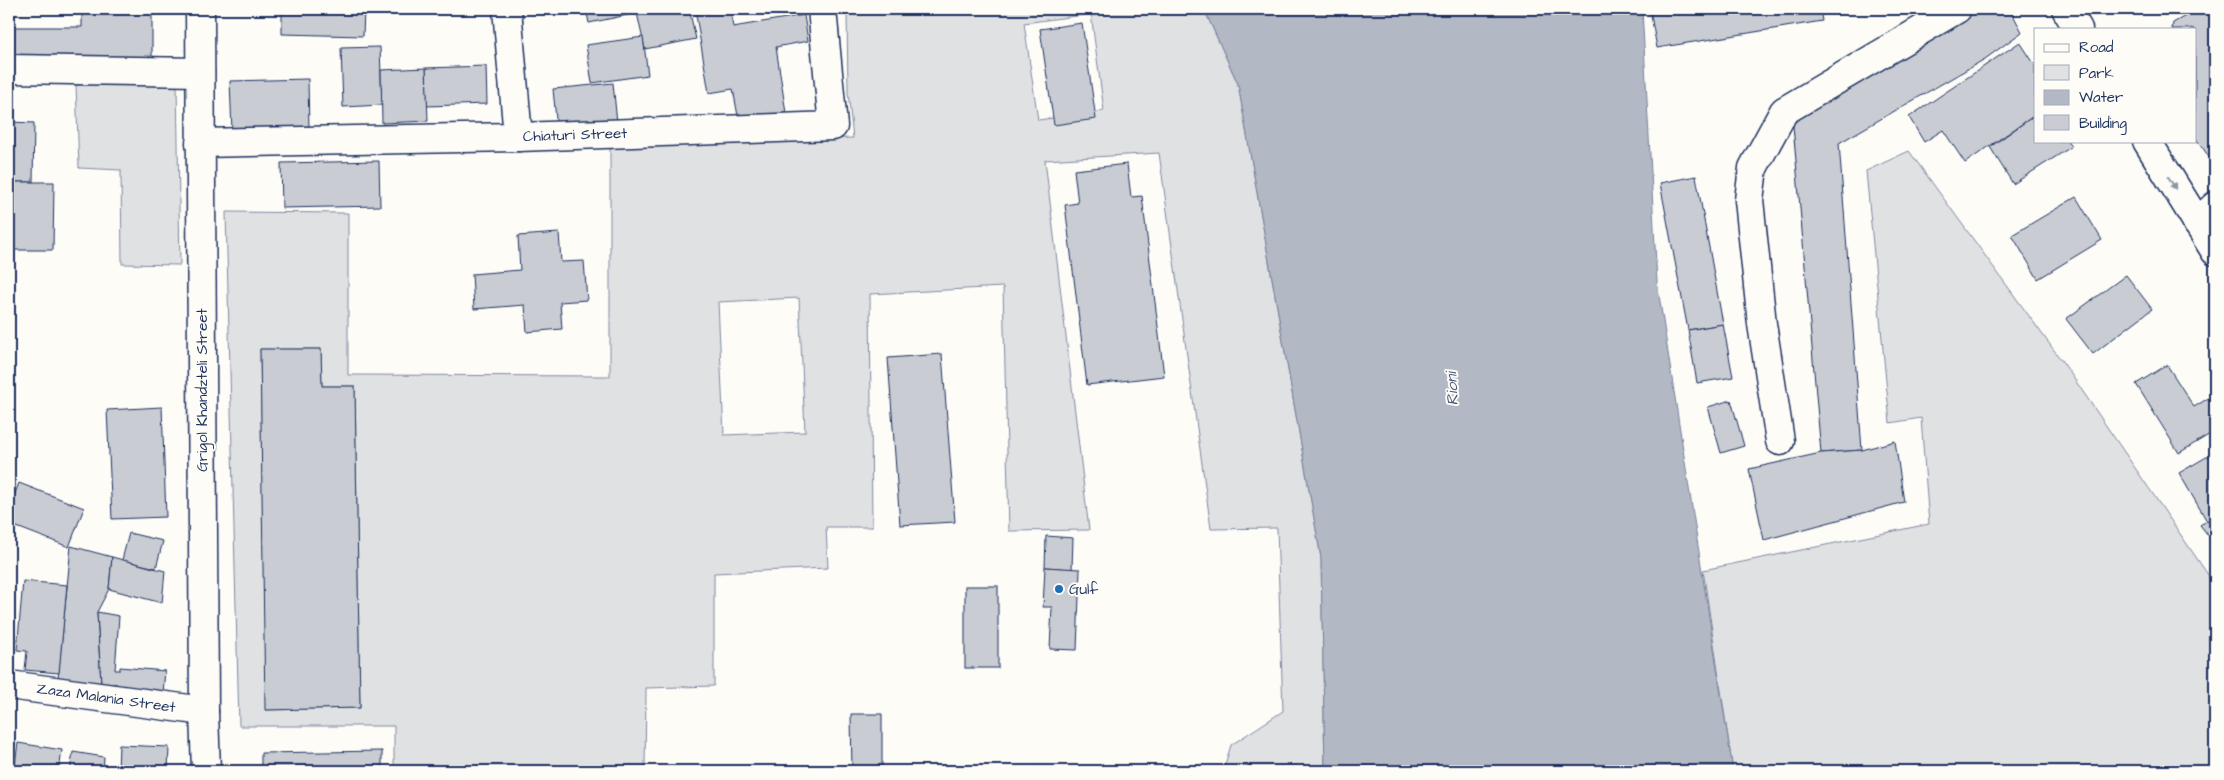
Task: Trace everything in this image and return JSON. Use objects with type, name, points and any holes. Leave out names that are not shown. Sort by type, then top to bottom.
[{"type":"street","name":"Grigol Khandzteli Street","points":[[200,9],[204,712],[206,771]]},
{"type":"street","points":[[507,9],[518,137]]},
{"type":"street","name":"Chiaturi Street","points":[[200,143],[518,137],[833,126],[822,9]]},
{"type":"street","points":[[1780,441],[1762,324],[1749,200],[1753,168],[1784,111],[1957,9]]},
{"type":"street","points":[[2066,9],[2077,28]]},
{"type":"street","points":[[9,69],[200,72]]},
{"type":"street","points":[[2148,142],[2206,214],[2215,251]]},
{"type":"street","name":"Zaza Malania Street","points":[[9,686],[204,712]]},
{"type":"green space","points":[[865,9],[1204,9],[1238,84],[1321,558],[1325,771],[1223,771],[1231,745],[1283,711],[1277,528],[1211,529],[1159,153],[1045,160],[1089,530],[1009,531],[1003,287],[870,294],[872,527],[826,527],[828,568],[714,573],[714,686],[646,688],[645,771],[394,771],[394,726],[239,726],[226,212],[348,213],[348,375],[610,376],[610,144],[853,138],[848,92],[847,11]],"holes":[[[1091,14],[1104,111],[1038,120],[1024,23]],[[799,298],[805,432],[724,435],[718,302]],[[260,349],[321,349],[322,386],[355,386],[360,708],[266,710]]]},
{"type":"green space","points":[[177,83],[180,265],[122,264],[121,170],[79,168],[76,85]]},
{"type":"green space","points":[[1909,151],[2064,364],[2215,585],[2215,771],[1733,771],[1703,570],[1929,524],[1921,418],[1890,423],[1866,171]]},
{"type":"water","name":"Rioni","points":[[1204,9],[1642,9],[1657,282],[1733,771],[1325,771],[1321,558],[1238,84]]},
{"type":"building","points":[[82,9],[152,9],[152,67],[9,67],[9,27],[82,27]]},
{"type":"building","points":[[282,9],[364,9],[363,36],[282,34]]},
{"type":"building","points":[[586,9],[657,9],[589,23]]},
{"type":"building","points":[[657,9],[689,9],[696,39],[645,49],[637,13]]},
{"type":"building","points":[[695,9],[730,9],[733,27],[804,15],[808,41],[776,47],[786,113],[738,116],[733,89],[709,93]]},
{"type":"building","points":[[1820,9],[1822,21],[1657,48],[1650,10]]},
{"type":"building","points":[[1968,9],[2010,9],[2022,32],[1985,59],[1839,143],[1862,450],[1821,453],[1792,114]]},
{"type":"building","points":[[2198,9],[2215,9],[2214,164],[2196,138],[2196,28],[2172,28],[2173,23]]},
{"type":"building","points":[[1082,23],[1096,119],[1054,125],[1040,29]]},
{"type":"building","points":[[643,37],[648,75],[592,83],[586,45]]},
{"type":"building","points":[[2020,42],[2034,63],[2034,116],[1965,163],[1943,130],[1924,142],[1909,117]]},
{"type":"building","points":[[380,47],[382,105],[343,107],[341,48]]},
{"type":"building","points":[[486,66],[487,104],[427,106],[426,68]]},
{"type":"building","points":[[426,68],[428,121],[382,123],[381,70]]},
{"type":"building","points":[[308,79],[309,130],[232,132],[230,81]]},
{"type":"building","points":[[613,83],[617,123],[557,129],[553,89]]},
{"type":"building","points":[[2034,116],[2034,142],[2068,142],[2071,147],[2013,184],[1990,147]]},
{"type":"building","points":[[9,122],[34,123],[33,182],[9,182]]},
{"type":"building","points":[[379,161],[380,206],[282,208],[281,163]]},
{"type":"building","points":[[1127,164],[1131,197],[1142,196],[1164,376],[1087,385],[1065,205],[1078,203],[1074,170]]},
{"type":"building","points":[[1696,176],[1723,324],[1688,330],[1660,183]]},
{"type":"building","points":[[9,182],[54,182],[53,250],[9,250]]},
{"type":"building","points":[[2076,197],[2102,240],[2038,279],[2012,235]]},
{"type":"building","points":[[559,233],[561,262],[584,261],[587,300],[560,302],[562,329],[527,332],[525,305],[474,309],[472,274],[520,270],[518,236]]},
{"type":"building","points":[[2126,275],[2152,309],[2093,354],[2066,319]]},
{"type":"building","points":[[1723,324],[1733,377],[1697,383],[1688,330]]},
{"type":"building","points":[[260,349],[321,349],[322,386],[355,386],[360,708],[265,710]]},
{"type":"building","points":[[942,354],[955,522],[900,525],[888,358]]},
{"type":"building","points":[[2167,365],[2194,407],[2215,394],[2215,431],[2179,453],[2136,384]]},
{"type":"building","points":[[1731,400],[1744,446],[1721,453],[1708,407]]},
{"type":"building","points":[[162,407],[166,517],[112,519],[107,410]]},
{"type":"building","points":[[1895,441],[1904,502],[1764,540],[1749,469],[1821,453],[1862,450]]},
{"type":"building","points":[[2215,452],[2215,516],[2207,521],[2179,473]]},
{"type":"building","points":[[19,483],[84,508],[69,547],[9,524],[9,509]]},
{"type":"building","points":[[2215,516],[2215,544],[2200,525]]},
{"type":"building","points":[[129,533],[163,541],[156,568],[122,560]]},
{"type":"building","points":[[1046,536],[1073,538],[1072,569],[1045,567]]},
{"type":"building","points":[[71,546],[112,557],[109,589],[97,612],[101,683],[58,679]]},
{"type":"building","points":[[112,557],[165,571],[162,603],[109,589]]},
{"type":"building","points":[[1045,567],[1080,569],[1077,650],[1050,649],[1052,607],[1043,607]]},
{"type":"building","points":[[23,581],[67,585],[59,673],[25,670],[27,651],[17,650]]},
{"type":"building","points":[[965,586],[998,586],[998,668],[965,668]]},
{"type":"building","points":[[97,612],[119,616],[115,670],[120,670],[120,667],[165,671],[163,693],[117,689],[117,684],[101,683]]},
{"type":"building","points":[[851,714],[882,714],[882,771],[852,771]]},
{"type":"building","points":[[18,743],[62,750],[59,771],[14,771]]},
{"type":"building","points":[[119,745],[169,747],[168,771],[118,771]]},
{"type":"building","points":[[382,751],[382,771],[261,771],[261,753]]},
{"type":"building","points":[[73,752],[104,757],[103,771],[70,771]]},
{"type":"building","points":[[1048,767],[1048,771],[1012,771],[1012,769]]},
{"type":"place","name":"Gulf","points":[[1059,589]]}]
